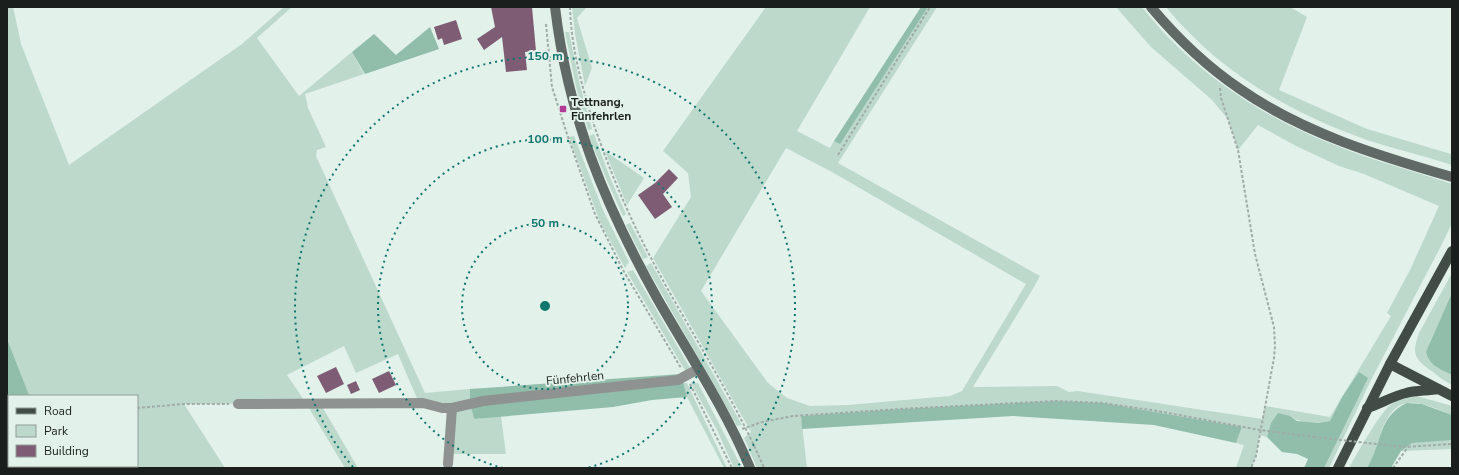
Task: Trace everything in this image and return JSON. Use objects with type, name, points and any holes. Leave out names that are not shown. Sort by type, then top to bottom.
[{"type":"main road","points":[[555,7],[569,88],[580,129],[597,176],[618,223],[639,264],[734,433],[750,468]]},
{"type":"main road","points":[[1151,7],[1165,24],[1191,50],[1223,77],[1258,101],[1301,124],[1362,149],[1452,177]]},
{"type":"main road","points":[[1338,468],[1390,364],[1452,251]]},
{"type":"main road","points":[[1390,364],[1452,396]]},
{"type":"main road","points":[[1367,408],[1404,393],[1415,391],[1427,392],[1438,389]]},
{"type":"street","name":"Fünfehrlen","points":[[238,404],[423,403],[442,408],[452,408],[483,401],[678,380],[698,369]]},
{"type":"street","points":[[448,464],[452,408]]},
{"type":"path","points":[[570,7],[571,27],[582,84],[590,112],[616,186],[652,259],[746,428],[764,468]]},
{"type":"path","points":[[838,155],[930,7]]},
{"type":"path","points":[[1223,77],[1220,90],[1221,98],[1238,150],[1255,254],[1274,332],[1274,358],[1256,456],[1251,468]]},
{"type":"path","points":[[746,428],[762,422],[793,416],[900,408],[1056,401],[1103,404],[1260,430],[1403,447],[1452,444]]},
{"type":"path","points":[[138,408],[184,404],[238,404]]},
{"type":"path","points":[[1393,468],[1408,447]]},
{"type":"green space","points":[[7,7],[13,7],[21,44],[69,165],[242,44],[284,7],[292,7],[257,38],[299,96],[352,52],[364,74],[305,94],[308,108],[326,147],[317,150],[316,156],[425,393],[470,389],[470,403],[474,419],[501,416],[506,454],[449,454],[452,408],[419,403],[398,354],[356,373],[344,346],[287,375],[306,403],[184,404],[225,468],[107,468],[138,467],[138,395],[29,395],[7,339]]},
{"type":"green space","points":[[572,7],[587,7],[577,18],[592,68],[585,86],[575,34]]},
{"type":"green space","points":[[766,7],[870,7],[797,131],[830,148],[834,141],[840,143],[928,7],[937,7],[838,163],[1040,276],[973,387],[1057,386],[1069,392],[1078,391],[1262,419],[1265,406],[1330,417],[1342,398],[1330,421],[1309,423],[1299,421],[1290,416],[1271,423],[1267,437],[1260,435],[1256,456],[1251,468],[1236,468],[1244,445],[1236,443],[1242,427],[1103,403],[1056,401],[801,416],[807,468],[757,468],[744,438],[751,432],[653,258],[691,197],[688,173],[663,151]],"holes":[[[786,148],[832,172],[1026,284],[962,391],[950,396],[848,405],[810,406],[787,398],[768,383],[701,291]]]},
{"type":"green space","points":[[921,7],[928,7],[840,144],[834,141]]},
{"type":"green space","points":[[1116,7],[1142,7],[1161,30],[1205,71],[1230,90],[1282,121],[1309,135],[1351,151],[1452,184],[1452,223],[1371,380],[1329,468],[1324,468],[1343,427],[1359,372],[1343,396],[1391,316],[1387,313],[1411,268],[1439,206],[1364,174],[1339,166],[1296,146],[1258,125],[1238,150],[1228,119],[1211,99],[1151,47]]},
{"type":"green space","points":[[1166,7],[1290,7],[1307,17],[1279,90],[1367,129],[1451,154],[1452,152],[1452,165],[1367,140],[1310,117],[1283,103],[1232,70],[1186,30]]},
{"type":"green space","points":[[430,27],[439,49],[365,74],[352,52],[374,34],[396,55]]},
{"type":"green space","points":[[565,32],[569,32],[580,85],[592,129],[588,130],[576,87]]},
{"type":"green space","points":[[594,134],[609,175],[626,214],[623,216],[589,136]]},
{"type":"green space","points":[[574,136],[603,210],[629,262],[625,268],[600,222],[569,137]]},
{"type":"green space","points":[[605,151],[644,178],[627,205]]},
{"type":"green space","points":[[630,223],[648,257],[643,259],[626,225]]},
{"type":"green space","points":[[651,263],[742,425],[737,426],[646,266]]},
{"type":"green space","points":[[633,270],[690,368],[686,372],[627,272]]},
{"type":"green space","points":[[1452,273],[1452,385],[1422,364],[1416,356],[1415,347],[1419,333]]},
{"type":"green space","points":[[1452,293],[1452,375],[1433,364],[1426,352]]},
{"type":"green space","points":[[7,339],[29,395],[8,395],[7,407]]},
{"type":"green space","points":[[1359,372],[1368,378],[1324,468],[1304,468],[1308,459],[1297,454],[1282,452],[1267,437],[1271,423],[1278,413],[1290,416],[1297,421],[1318,423],[1330,421],[1342,397]]},
{"type":"green space","points":[[681,374],[687,397],[652,400],[613,407],[474,419],[470,403],[470,389]]},
{"type":"green space","points":[[683,383],[687,383],[727,468],[724,468],[687,397]]},
{"type":"green space","points":[[691,383],[698,383],[742,468],[734,468],[717,430]]},
{"type":"green space","points":[[1417,396],[1452,406],[1452,415],[1419,403],[1400,405],[1389,416],[1385,423],[1373,458],[1367,468],[1349,468],[1368,435],[1386,409],[1399,400]]},
{"type":"green space","points":[[1056,401],[1103,403],[1242,427],[1236,443],[1154,425],[1013,416],[802,429],[801,416]]},
{"type":"green space","points":[[306,403],[320,403],[358,468],[345,468]]},
{"type":"green space","points":[[1407,403],[1422,404],[1452,415],[1452,440],[1412,443],[1401,451],[1391,468],[1367,468],[1386,423],[1391,415]]},
{"type":"green space","points":[[1448,439],[1452,440],[1452,449],[1401,451],[1412,443]]},
{"type":"building","points":[[491,7],[532,7],[536,51],[525,52],[527,70],[506,72],[502,37],[484,50],[477,39],[495,27]]},
{"type":"building","points":[[456,20],[462,39],[444,45],[442,38],[438,40],[434,27]]},
{"type":"building","points":[[669,169],[678,178],[663,194],[672,207],[655,219],[638,195],[655,183]]},
{"type":"building","points":[[336,367],[344,384],[326,393],[317,376]]},
{"type":"building","points":[[389,371],[396,385],[379,393],[372,379]]},
{"type":"building","points":[[356,381],[360,390],[351,394],[347,385]]},
{"type":"place","name":"Tettnang, Fünfehrlen","points":[[563,109]]}]
